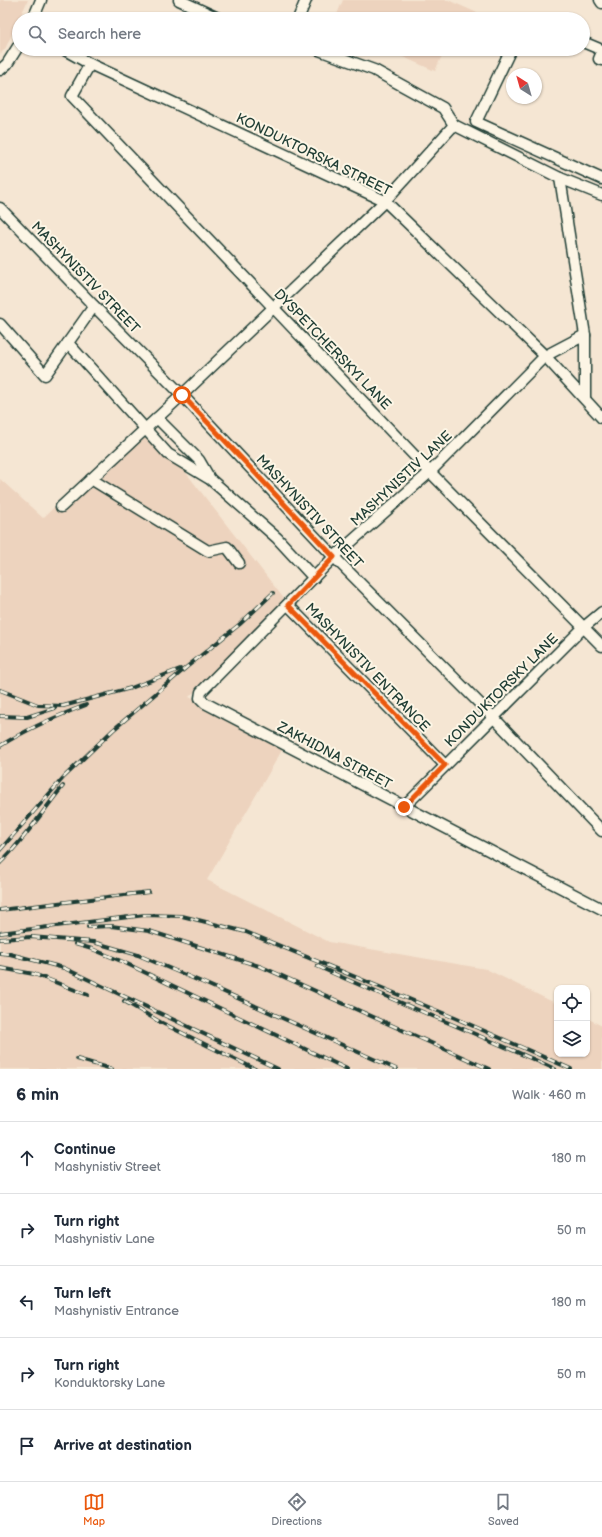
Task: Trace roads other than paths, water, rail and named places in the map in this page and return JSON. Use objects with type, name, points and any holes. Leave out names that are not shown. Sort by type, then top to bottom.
[{"type":"street","points":[[36,12],[41,0]]},
{"type":"street","points":[[178,0],[205,12]]},
{"type":"street","points":[[301,12],[306,0]]},
{"type":"street","points":[[590,45],[602,51],[599,59],[602,60]]},
{"type":"street","points":[[0,70],[7,64],[12,56]]},
{"type":"street","name":"KONDUKTORSKA STREET","points":[[76,56],[385,201],[545,356],[602,418]]},
{"type":"street","points":[[335,56],[374,70],[443,108],[454,125],[560,178],[602,195]]},
{"type":"street","points":[[508,56],[476,122],[602,179]]},
{"type":"street","name":"DYSPETCHERSKYI LANE","points":[[90,64],[72,96],[430,472],[602,646]]},
{"type":"street","points":[[61,507],[182,395],[385,201],[454,125]]},
{"type":"street","points":[[560,178],[585,335],[585,399]]},
{"type":"street","name":"MASHYNISTIV STREET","points":[[0,208],[182,395],[334,557],[494,718],[602,830]]},
{"type":"street","points":[[0,324],[44,375],[94,306]]},
{"type":"street","name":"MASHYNISTIV LANE","points":[[206,703],[200,698],[201,692],[334,557],[430,472],[545,356],[585,335]]},
{"type":"street","points":[[68,343],[168,454],[210,479],[277,538],[314,578]]},
{"type":"street","points":[[157,418],[199,460],[210,479]]},
{"type":"street","points":[[91,479],[208,551],[227,547],[239,564]]},
{"type":"street","name":"MASHYNISTIV ENTRANCE","points":[[288,605],[445,765]]},
{"type":"street","name":"KONDUKTORSKY LANE","points":[[404,807],[584,627],[602,612]]},
{"type":"street","name":"ZAKHIDNA STREET","points":[[206,703],[602,909]]},
{"type":"railway","points":[[0,850],[64,777],[113,730],[240,624],[273,593]]},
{"type":"railway","points":[[0,690],[38,705],[63,706],[131,688],[180,669]]},
{"type":"railway","points":[[0,746],[42,723],[86,705]]},
{"type":"railway","points":[[0,716],[27,717],[55,708]]},
{"type":"railway","points":[[0,863],[25,835],[63,786]]},
{"type":"railway","points":[[0,910],[149,892]]},
{"type":"railway","points":[[0,933],[145,915],[182,916],[246,932],[455,1018],[571,1069]]},
{"type":"railway","points":[[88,927],[111,926],[149,931],[262,967],[489,1069]]},
{"type":"railway","points":[[0,939],[31,937],[93,942],[138,955],[396,1069]]},
{"type":"railway","points":[[75,944],[92,949],[121,961],[347,1069]]},
{"type":"railway","points":[[0,953],[10,954],[64,968],[278,1069]]},
{"type":"railway","points":[[317,966],[555,1069]]},
{"type":"railway","points":[[0,968],[34,974],[88,995]]},
{"type":"railway","points":[[124,1001],[160,1022],[255,1069]]},
{"type":"railway","points":[[77,1059],[112,1069]]}]
